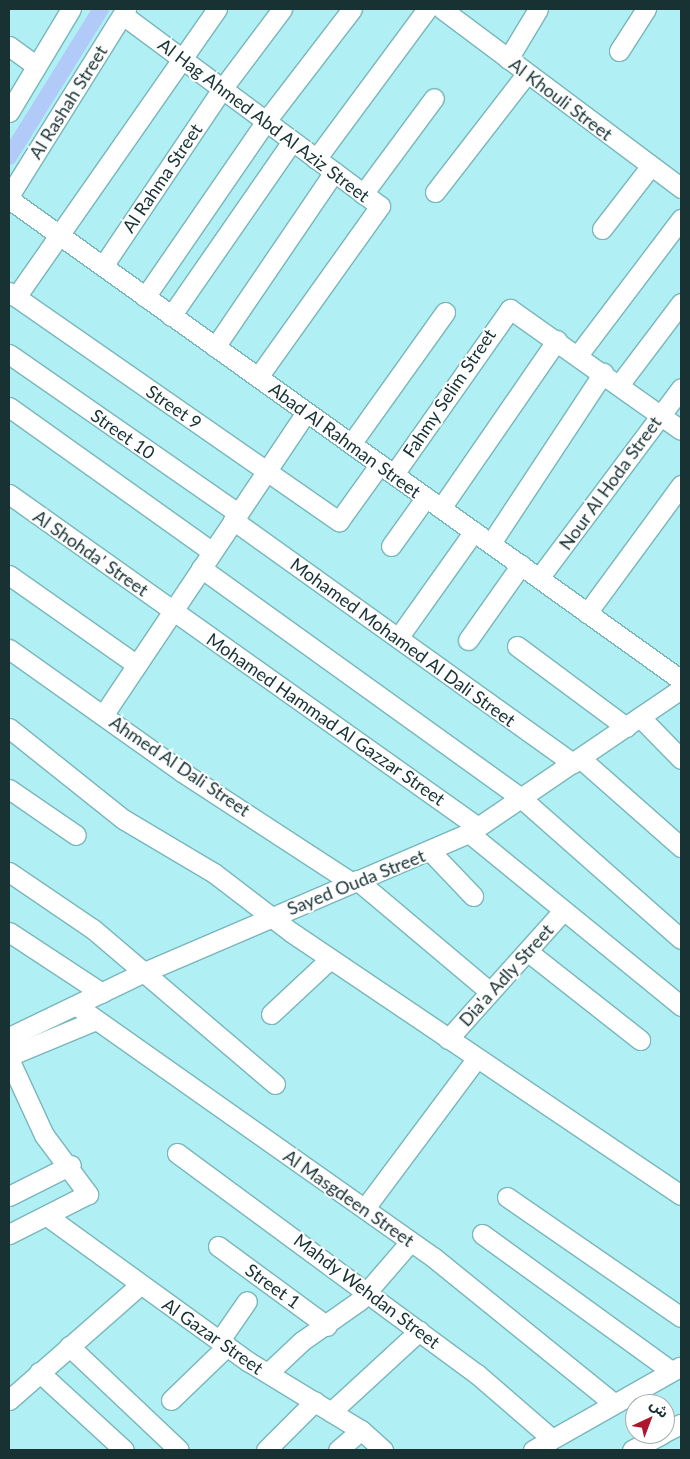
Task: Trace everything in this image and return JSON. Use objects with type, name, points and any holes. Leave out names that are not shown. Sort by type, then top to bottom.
[{"type":"street","points":[[12,294],[217,9]]},
{"type":"street","name":"Al Rahma Street","points":[[102,266],[222,89],[282,9]]},
{"type":"street","points":[[145,297],[266,121],[352,9]]},
{"type":"street","points":[[316,159],[427,9]]},
{"type":"street","name":"Al Khouli Street","points":[[442,9],[650,167],[681,188]]},
{"type":"street","points":[[508,59],[538,9]]},
{"type":"street","points":[[618,51],[642,11]]},
{"type":"street","points":[[9,112],[37,66],[63,12]]},
{"type":"street","name":"Al Hag Ahmed Abd Al Aziz Street","points":[[124,12],[180,58],[364,194],[380,208],[258,378]]},
{"type":"street","name":"Al Rashah Street","points":[[9,198],[124,12]]},
{"type":"street","points":[[9,46],[37,66]]},
{"type":"street","points":[[435,192],[527,74]]},
{"type":"street","points":[[364,194],[434,98]]},
{"type":"street","points":[[171,316],[292,141]]},
{"type":"street","points":[[602,229],[650,167]]},
{"type":"street","points":[[215,347],[334,172]]},
{"type":"street","name":"Abad Al Rahman Street","points":[[9,198],[681,680]]},
{"type":"street","points":[[578,355],[681,219]]},
{"type":"street","name":"Street 9","points":[[12,294],[339,521]]},
{"type":"street","points":[[619,385],[681,303]]},
{"type":"street","name":"Fahmy Selim Street","points":[[339,521],[387,470],[505,311],[516,310],[557,340]]},
{"type":"street","points":[[352,444],[445,312]]},
{"type":"street","points":[[391,546],[433,502],[557,340],[681,430]]},
{"type":"street","name":"Street 10","points":[[9,354],[236,516]]},
{"type":"street","points":[[491,544],[603,373]]},
{"type":"street","name":"Nour Al Hoda Street","points":[[539,578],[681,388]]},
{"type":"street","points":[[9,407],[212,552]]},
{"type":"street","points":[[104,714],[306,412]]},
{"type":"street","points":[[588,613],[681,484]]},
{"type":"street","name":"Al Shohda' Street","points":[[9,494],[173,611]]},
{"type":"street","name":"Mohamed Mohamed Al Dali Street","points":[[236,516],[398,638],[577,760],[681,847]]},
{"type":"street","points":[[398,638],[474,531]]},
{"type":"street","points":[[468,640],[521,565]]},
{"type":"street","points":[[201,568],[521,798],[681,940]]},
{"type":"street","points":[[9,575],[137,665]]},
{"type":"street","name":"Mohamed Hammad Al Gazzar Street","points":[[173,611],[473,830],[563,911],[681,1006]]},
{"type":"street","points":[[517,646],[633,722],[681,759]]},
{"type":"street","name":"Ahmed Al Dali Street","points":[[9,649],[104,714],[176,767],[354,881],[490,992]]},
{"type":"street","name":"Sayed Ouda Street","points":[[9,1037],[102,994],[142,973],[228,940],[274,916],[354,881],[431,852],[473,830],[681,689]]},
{"type":"street","points":[[9,728],[123,819],[214,873],[330,959],[681,1195]]},
{"type":"street","points":[[9,789],[76,835]]},
{"type":"street","points":[[431,852],[473,896]]},
{"type":"street","points":[[9,872],[92,929],[275,1084]]},
{"type":"street","name":"Dia'a Adly Street","points":[[448,1039],[563,911]]},
{"type":"street","points":[[9,932],[102,994]]},
{"type":"street","points":[[527,951],[640,1040]]},
{"type":"street","points":[[271,1014],[330,959]]},
{"type":"street","name":"Al Masgdeen Street","points":[[77,1006],[410,1242],[612,1402]]},
{"type":"street","points":[[9,1234],[88,1196],[71,1165],[44,1135],[9,1058],[96,1020]]},
{"type":"street","points":[[364,1208],[477,1058]]},
{"type":"street","name":"Mahdy Wehdan Street","points":[[177,1153],[368,1292],[551,1438]]},
{"type":"street","points":[[9,1196],[71,1165]]},
{"type":"street","points":[[507,1197],[681,1317]]},
{"type":"street","name":"Al Gazar Street","points":[[47,1216],[140,1285],[223,1343],[361,1430],[383,1450]]},
{"type":"street","points":[[482,1234],[676,1369],[612,1402],[532,1450]]},
{"type":"street","points":[[268,1373],[302,1341],[327,1326],[368,1292],[410,1242]]},
{"type":"street","name":"Street 1","points":[[218,1246],[327,1326]]},
{"type":"street","points":[[11,1392],[38,1372],[140,1285]]},
{"type":"street","points":[[171,1400],[223,1343],[247,1301]]},
{"type":"street","points":[[331,1412],[419,1331]]},
{"type":"street","points":[[69,1346],[179,1450]]},
{"type":"street","points":[[38,1372],[124,1450]]},
{"type":"street","points":[[266,1450],[314,1401]]},
{"type":"street","points":[[338,1450],[361,1430]]},
{"type":"street","points":[[632,1450],[647,1444]]},
{"type":"waterway","points":[[9,157],[101,9]]}]
